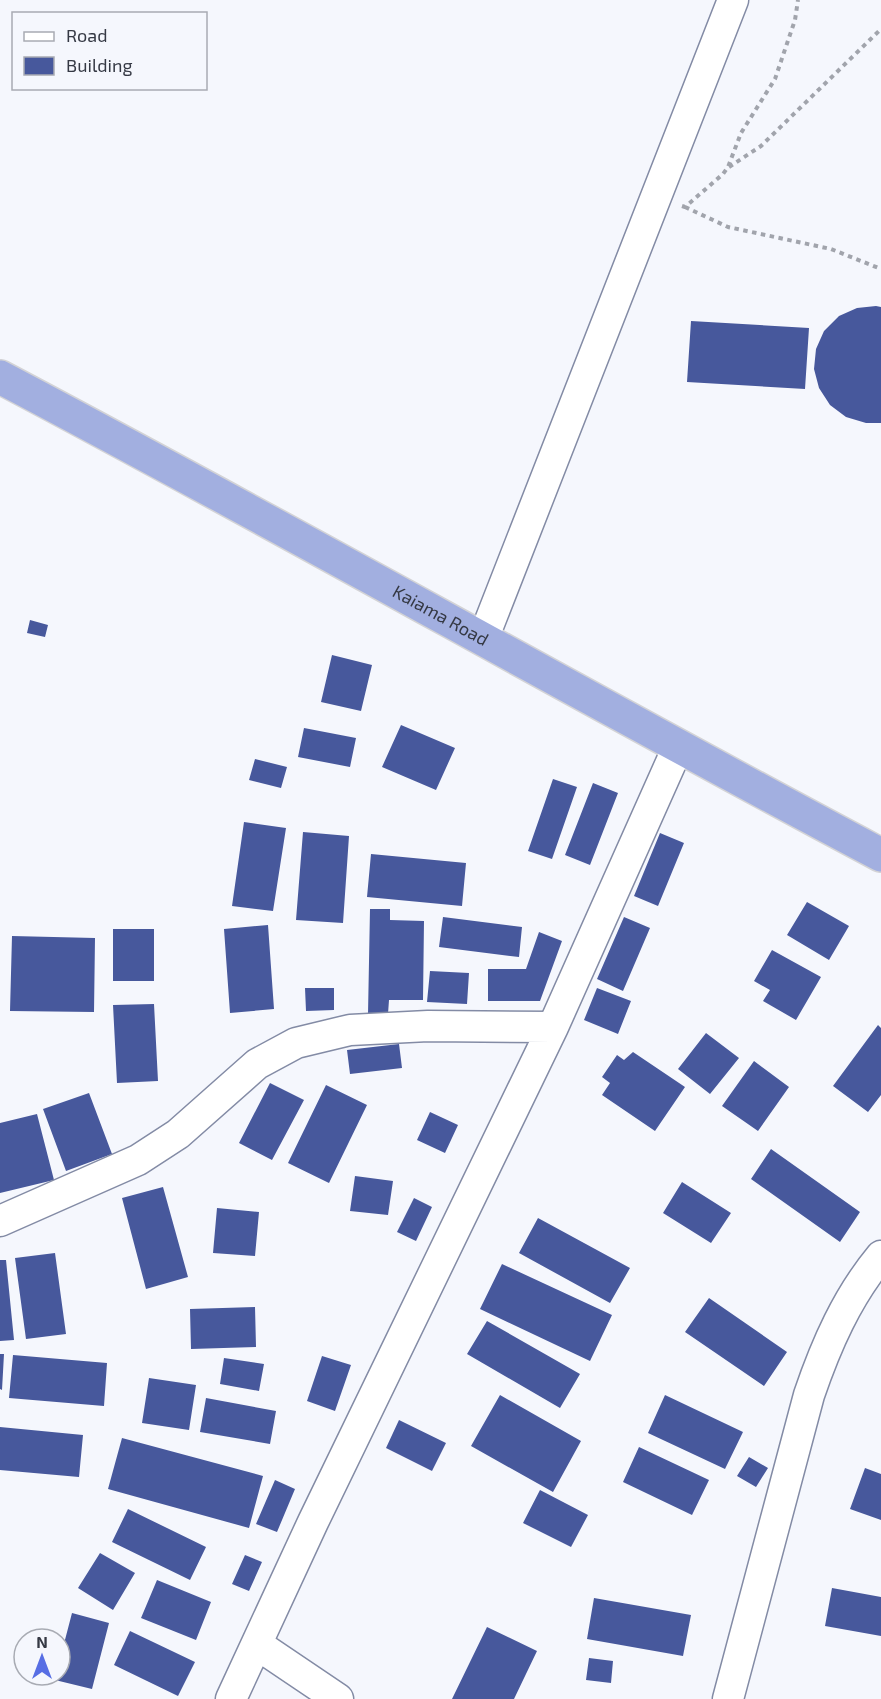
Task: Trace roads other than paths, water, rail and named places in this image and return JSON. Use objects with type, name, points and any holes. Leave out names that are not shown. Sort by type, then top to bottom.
[{"type":"highway","name":"Kaiama Road","points":[[0,377],[146,454],[678,747],[881,855]]},
{"type":"street","points":[[483,639],[733,0]]},
{"type":"street","points":[[231,1699],[313,1522],[553,1027],[678,747]]},
{"type":"street","points":[[0,1221],[138,1160],[178,1134],[257,1064],[296,1043],[350,1030],[428,1026],[553,1027]]},
{"type":"street","points":[[738,1696],[809,1395],[824,1353],[844,1311],[866,1274],[881,1256]]},
{"type":"street","points":[[258,1645],[338,1699]]}]
